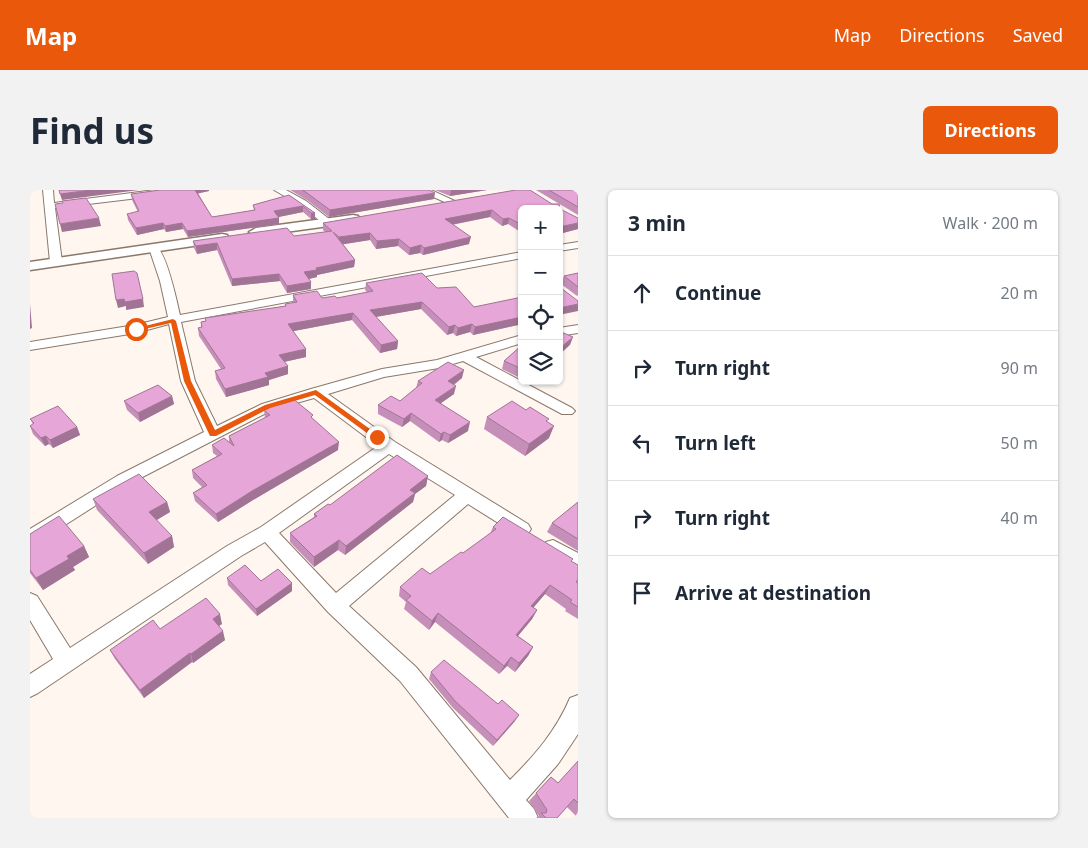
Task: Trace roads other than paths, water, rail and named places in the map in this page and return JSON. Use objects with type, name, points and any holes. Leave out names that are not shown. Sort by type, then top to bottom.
[{"type":"street","points":[[48,190],[56,262]]},
{"type":"street","points":[[280,190],[303,203],[328,222]]},
{"type":"street","points":[[423,190],[456,201]]},
{"type":"street","points":[[51,206],[159,192]]},
{"type":"street","points":[[424,206],[456,201]]},
{"type":"street","points":[[30,266],[367,216]]},
{"type":"street","points":[[563,247],[578,245]]},
{"type":"street","points":[[154,248],[166,282],[173,321],[188,381],[213,434]]},
{"type":"street","points":[[30,346],[136,329],[518,256]]},
{"type":"street","points":[[563,331],[578,328]]},
{"type":"street","points":[[30,538],[123,480],[267,406],[382,373],[439,364],[519,340]]},
{"type":"street","points":[[463,356],[567,411]]},
{"type":"street","points":[[316,392],[389,446],[578,563]]},
{"type":"street","points":[[30,686],[234,551],[267,532],[389,446]]},
{"type":"street","points":[[335,606],[466,495]]},
{"type":"street","points":[[267,532],[335,606],[408,674],[524,818]]},
{"type":"street","points":[[30,602],[66,662]]},
{"type":"street","points":[[510,799],[555,750],[575,715],[578,706]]}]
